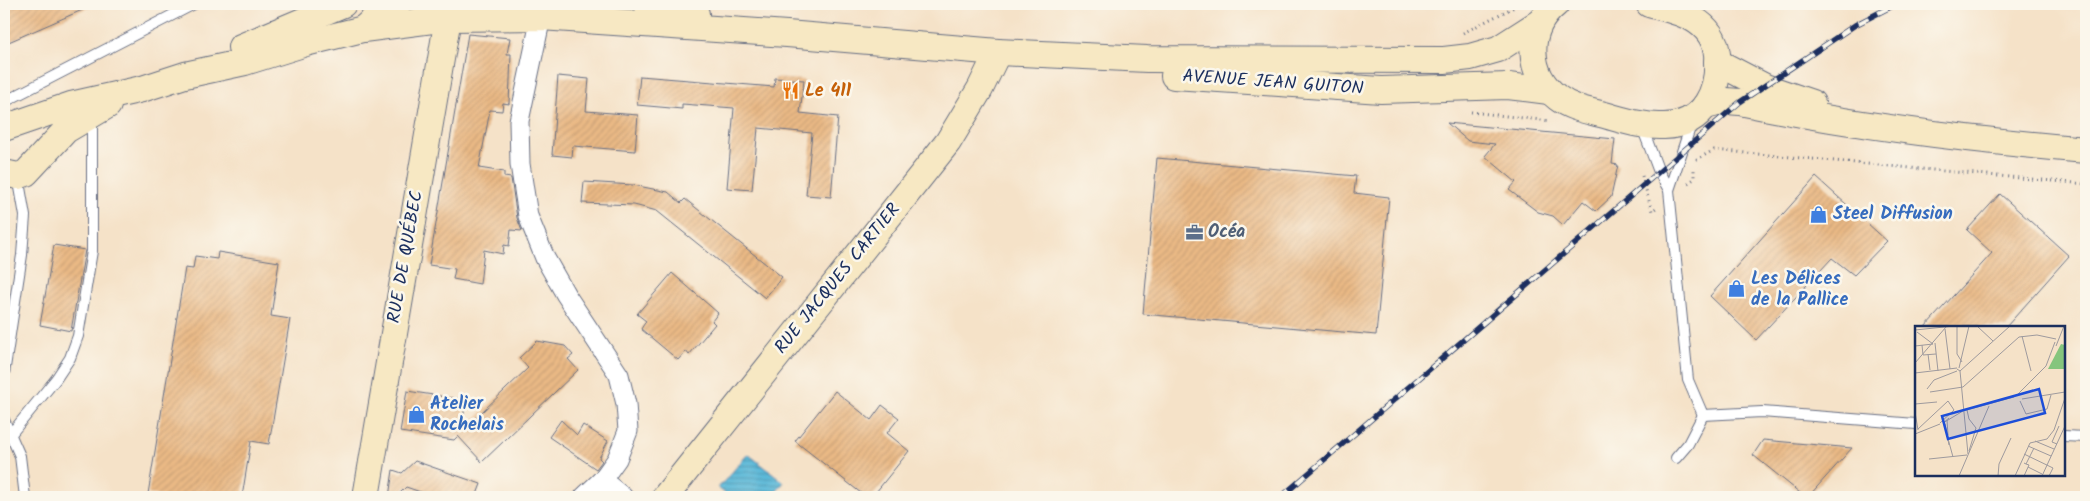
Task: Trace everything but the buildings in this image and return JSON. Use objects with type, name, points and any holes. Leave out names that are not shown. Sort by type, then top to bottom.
[{"type":"street","points":[[4,128],[71,105],[142,89],[185,75],[244,46],[343,4]]},
{"type":"street","points":[[363,29],[385,9],[396,4]]},
{"type":"street","name":"AVENUE JEAN GUITON","points":[[647,4],[787,34]]},
{"type":"street","points":[[1649,4],[1679,11],[1699,13],[1711,37],[1716,49],[1717,82],[1712,97],[1699,111]]},
{"type":"street","name":"AVENUE JEAN GUITON","points":[[185,75],[245,62],[306,43],[452,8],[541,17],[787,34],[998,52],[1147,60],[1281,72],[1381,90],[1508,86],[1549,90]]},
{"type":"street","name":"RUE DE QUÉBEC","points":[[366,497],[452,8]]},
{"type":"street","points":[[1548,13],[1534,37],[1534,66],[1549,90],[1559,99],[1577,108],[1641,124],[1664,126],[1679,124],[1699,111],[1726,101],[1740,102],[1879,125],[2086,150]]},
{"type":"street","name":"AVENUE JEAN GUITON","points":[[1281,72],[1470,57],[1498,49],[1548,13]]},
{"type":"street","points":[[541,17],[519,122],[520,164],[528,216],[545,258],[619,375],[626,404],[628,431],[617,459],[602,480],[584,497]]},
{"type":"street","name":"RUE JACQUES CARTIER","points":[[665,497],[948,142],[980,89],[998,52]]},
{"type":"street","points":[[1717,62],[1765,87],[1879,125]]},
{"type":"street","points":[[11,175],[26,173],[66,130],[92,113],[142,89]]},
{"type":"street","points":[[602,480],[623,497]]},
{"type":"lane","points":[[4,102],[194,4]]},
{"type":"lane","points":[[1669,190],[1699,111]]},
{"type":"lane","points":[[10,435],[56,379],[70,358],[78,336],[92,251],[92,113]]},
{"type":"lane","points":[[1641,124],[1645,140],[1669,190],[1688,380],[1703,415]]},
{"type":"lane","points":[[4,374],[22,255],[25,216],[11,175]]},
{"type":"lane","points":[[1703,415],[1762,412],[1915,424]]},
{"type":"lane","points":[[1676,458],[1688,444],[1703,415]]},
{"type":"lane","points":[[4,420],[20,456],[24,497]]},
{"type":"lane","points":[[2065,436],[2086,437]]},
{"type":"water","points":[[748,454],[784,482],[772,497],[730,497],[718,488]]},
{"type":"railway","points":[[1281,497],[1740,102],[1855,25],[1896,4]]},
{"type":"place","name":"Le 411","points":[[791,91]]},
{"type":"place","name":"Steel Diffusion","points":[[1819,214]]},
{"type":"place","name":"Océa","points":[[1194,232]]},
{"type":"place","name":"Les Délices de la Pallice","points":[[1737,289]]},
{"type":"place","name":"Atelier Rochelais","points":[[416,414]]}]
